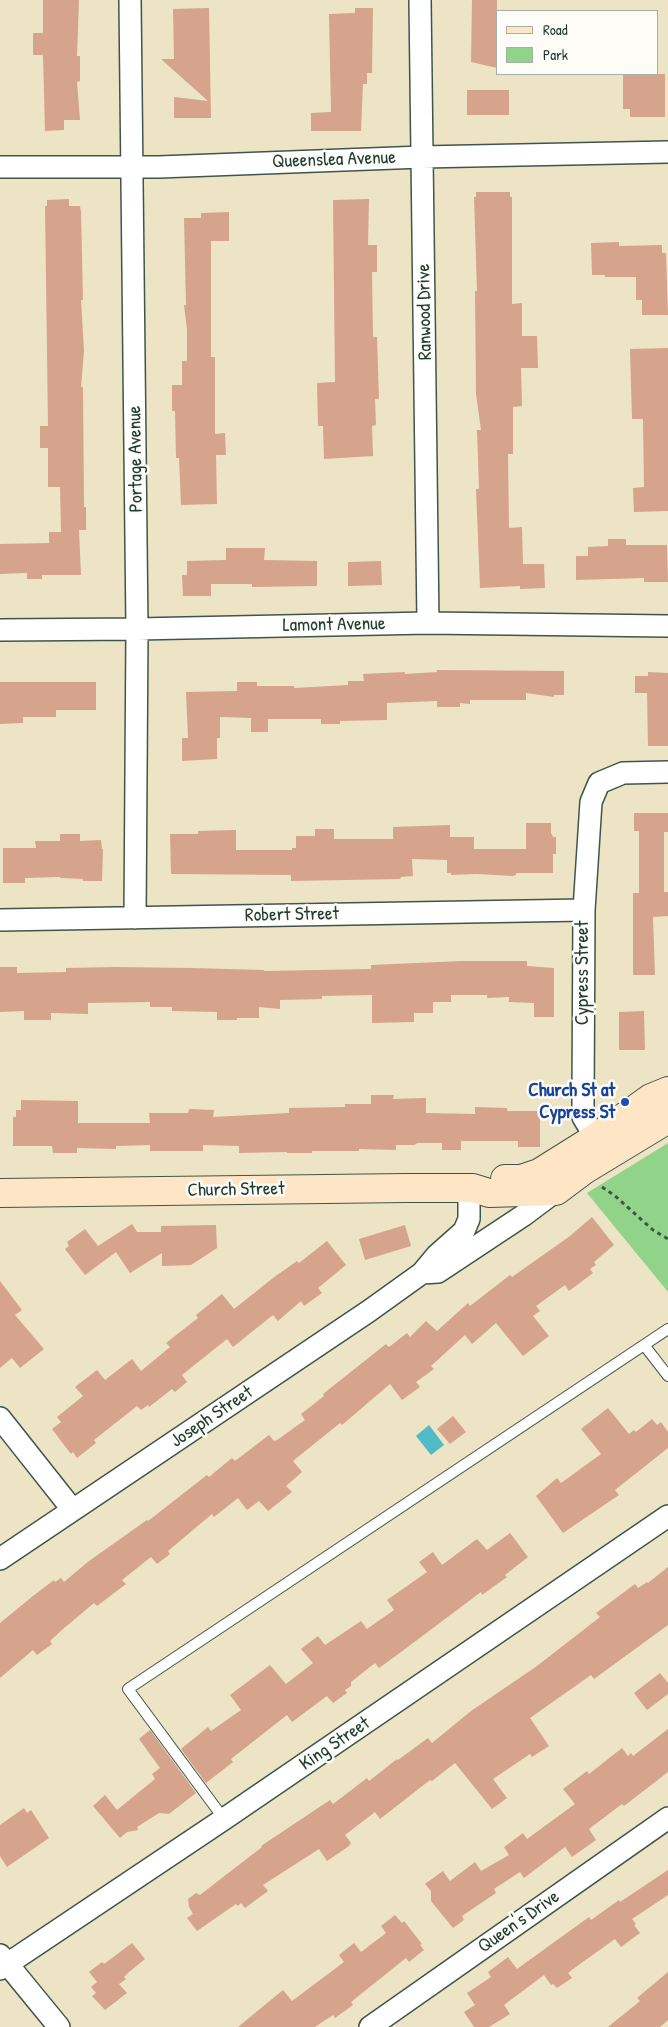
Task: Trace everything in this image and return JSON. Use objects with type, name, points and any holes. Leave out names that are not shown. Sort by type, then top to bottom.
[{"type":"street","name":"Portage Avenue","points":[[130,0],[138,629],[135,918]]},
{"type":"street","name":"Ranwood Drive","points":[[420,0],[428,623]]},
{"type":"street","name":"Queenslea Avenue","points":[[0,167],[133,167],[422,157],[668,152]]},
{"type":"street","name":"Lamont Avenue","points":[[0,630],[428,623],[668,626]]},
{"type":"street","name":"Cypress Street","points":[[601,1147],[583,1117],[584,910],[592,802],[599,783],[623,773],[668,772]]},
{"type":"street","name":"Robert Street","points":[[0,920],[584,910]]},
{"type":"street","name":"Church Street","points":[[0,1193],[471,1188],[489,1193],[556,1190],[584,1170],[601,1147],[651,1098],[668,1091]]},
{"type":"street","name":"Church Street","points":[[471,1188],[488,1182],[521,1179],[539,1174],[668,1119]]},
{"type":"street","name":"Joseph Street","points":[[0,1559],[422,1273],[437,1255],[464,1231],[468,1219],[471,1188]]},
{"type":"street","name":"Joseph Street","points":[[422,1273],[438,1272],[524,1215],[556,1190]]},
{"type":"street","points":[[0,1418],[72,1509]]},
{"type":"street","name":"King Street","points":[[3,1963],[224,1819],[668,1516]]},
{"type":"street","name":"Queen's Drive","points":[[370,2027],[668,1818]]},
{"type":"street","points":[[3,1963],[59,2027]]},
{"type":"lane","points":[[224,1819],[128,1689],[668,1329]]},
{"type":"lane","points":[[644,1345],[668,1376]]},
{"type":"path","points":[[596,1183],[614,1195],[653,1230],[668,1239]]},
{"type":"green space","points":[[668,1143],[668,1292],[587,1193]]},
{"type":"water","points":[[429,1425],[444,1445],[431,1455],[416,1436]]},
{"type":"building","points":[[43,0],[79,0],[77,56],[80,56],[80,81],[77,82],[80,120],[64,120],[64,130],[45,131],[43,55],[33,55],[33,33],[43,33]]},
{"type":"building","points":[[472,0],[497,0],[496,68],[471,62]]},
{"type":"building","points":[[209,8],[211,118],[174,118],[174,97],[208,101],[161,59],[174,59],[173,9]]},
{"type":"building","points":[[355,8],[373,8],[372,73],[367,73],[367,84],[363,84],[361,131],[311,131],[311,113],[331,112],[329,14],[355,13]]},
{"type":"building","points":[[665,74],[665,117],[630,117],[630,109],[623,109],[623,75]]},
{"type":"building","points":[[467,90],[509,90],[509,115],[467,115]]},
{"type":"building","points":[[476,192],[510,192],[510,197],[512,197],[512,304],[522,303],[522,336],[537,336],[538,368],[521,368],[522,406],[513,407],[513,454],[508,454],[509,528],[522,527],[523,564],[544,564],[545,588],[520,589],[520,586],[480,588],[476,489],[479,489],[477,430],[481,430],[476,394],[475,291],[477,291],[474,197],[476,197]]},
{"type":"building","points":[[69,199],[69,206],[80,206],[81,212],[83,300],[81,300],[84,351],[81,387],[83,387],[84,507],[86,507],[86,530],[79,530],[81,575],[42,575],[42,579],[27,579],[27,573],[0,574],[0,544],[49,543],[49,532],[61,532],[60,487],[48,487],[48,448],[40,448],[40,426],[48,426],[45,206],[47,206],[47,200]]},
{"type":"building","points":[[369,199],[368,245],[377,245],[377,272],[372,272],[373,337],[377,337],[379,399],[375,399],[376,425],[372,426],[373,456],[324,459],[323,426],[318,426],[317,383],[335,382],[333,200]]},
{"type":"building","points":[[229,212],[229,241],[211,241],[211,357],[215,357],[215,434],[225,433],[226,455],[216,455],[217,504],[181,505],[179,458],[176,458],[175,411],[172,411],[172,385],[182,385],[182,361],[187,361],[187,329],[184,305],[186,305],[184,218],[201,218],[201,213]]},
{"type":"building","points":[[619,242],[619,246],[662,245],[662,253],[666,253],[668,315],[642,315],[642,300],[636,300],[636,277],[592,275],[591,243]]},
{"type":"building","points":[[668,348],[668,511],[634,512],[633,488],[644,487],[643,419],[632,419],[630,349]]},
{"type":"building","points":[[608,539],[626,539],[626,545],[667,545],[668,582],[644,582],[644,578],[576,580],[576,556],[588,556],[588,547],[608,546]]},
{"type":"building","points":[[226,548],[265,548],[264,560],[317,561],[317,586],[252,587],[252,584],[211,584],[211,596],[183,596],[182,575],[187,575],[187,561],[226,560]]},
{"type":"building","points":[[381,561],[382,585],[348,586],[348,562]]},
{"type":"building","points":[[437,670],[564,671],[564,695],[554,695],[554,697],[526,693],[526,700],[470,700],[470,704],[460,703],[460,707],[437,707],[437,701],[387,703],[387,720],[340,721],[340,724],[321,724],[321,719],[268,719],[268,732],[251,732],[251,718],[220,717],[217,759],[182,761],[182,738],[188,738],[186,692],[237,691],[237,682],[257,682],[257,686],[294,686],[294,688],[348,685],[348,681],[364,681],[363,674],[405,672],[405,674],[437,672]]},
{"type":"building","points":[[648,672],[668,673],[668,746],[648,746],[647,693],[635,693],[635,676],[648,676]]},
{"type":"building","points":[[0,682],[96,682],[96,710],[56,710],[56,717],[23,717],[23,723],[0,724]]},
{"type":"building","points":[[634,813],[668,813],[668,832],[664,832],[664,892],[668,892],[668,916],[653,917],[655,975],[633,975],[633,893],[639,893],[639,831],[634,831]]},
{"type":"building","points":[[526,823],[551,823],[551,833],[553,837],[556,837],[556,854],[553,854],[553,873],[516,873],[513,876],[451,875],[451,873],[447,873],[447,860],[412,859],[413,876],[401,877],[400,879],[291,881],[291,875],[171,874],[170,834],[198,834],[198,831],[236,830],[236,850],[292,850],[292,848],[296,848],[296,836],[315,836],[315,829],[334,829],[334,839],[393,839],[393,827],[450,825],[450,837],[474,837],[474,849],[526,849]]},
{"type":"building","points":[[60,834],[80,834],[80,841],[101,840],[103,849],[102,881],[83,881],[83,879],[60,877],[25,878],[25,883],[3,883],[3,848],[36,848],[35,841],[60,841]]},
{"type":"building","points":[[462,961],[527,961],[527,966],[554,968],[554,1017],[534,1017],[534,1003],[509,1002],[509,997],[487,998],[487,995],[451,995],[451,1002],[433,1002],[433,1013],[414,1013],[414,1022],[372,1023],[372,995],[322,996],[322,999],[280,1000],[280,1009],[259,1007],[259,1018],[237,1018],[237,1020],[217,1020],[217,1012],[172,1011],[172,1007],[150,1007],[150,1002],[88,1003],[88,1014],[51,1013],[51,1020],[24,1020],[24,1011],[0,1012],[0,967],[17,967],[17,973],[66,972],[66,968],[116,967],[264,971],[371,969],[371,965]]},
{"type":"building","points":[[644,1011],[645,1050],[619,1050],[619,1012]]},
{"type":"building","points":[[371,1095],[394,1095],[393,1099],[426,1098],[426,1113],[475,1114],[475,1107],[507,1108],[507,1111],[540,1111],[540,1147],[518,1147],[518,1141],[461,1141],[461,1150],[442,1150],[442,1143],[417,1143],[415,1145],[396,1145],[396,1150],[359,1149],[359,1151],[312,1151],[312,1153],[239,1153],[239,1146],[203,1145],[203,1151],[150,1151],[150,1145],[116,1146],[116,1149],[77,1148],[77,1153],[53,1153],[52,1146],[13,1146],[13,1117],[16,1117],[16,1110],[21,1110],[21,1100],[78,1101],[78,1123],[150,1123],[149,1113],[188,1113],[189,1109],[214,1110],[213,1117],[289,1113],[289,1108],[345,1107],[345,1104],[371,1104]]},
{"type":"building","points":[[592,1217],[614,1245],[594,1262],[596,1265],[590,1269],[593,1273],[569,1291],[565,1285],[536,1306],[540,1311],[533,1316],[549,1336],[523,1356],[496,1323],[472,1344],[465,1335],[431,1366],[434,1369],[416,1382],[420,1387],[402,1400],[390,1384],[342,1425],[340,1423],[293,1461],[302,1472],[286,1486],[292,1492],[268,1511],[259,1501],[247,1510],[238,1498],[214,1517],[212,1514],[168,1551],[170,1554],[157,1564],[151,1557],[122,1580],[126,1584],[97,1606],[94,1603],[63,1629],[50,1641],[52,1644],[37,1655],[33,1650],[0,1678],[0,1623],[33,1596],[54,1580],[55,1582],[61,1578],[64,1582],[89,1561],[148,1521],[232,1458],[235,1461],[269,1435],[274,1441],[277,1440],[305,1420],[301,1414],[324,1396],[323,1394],[386,1344],[389,1347],[407,1333],[410,1337],[426,1321],[437,1331],[468,1303],[470,1306],[510,1275],[512,1277],[570,1236]]},
{"type":"building","points":[[132,1224],[137,1232],[161,1232],[161,1226],[216,1225],[217,1248],[191,1265],[162,1266],[162,1253],[130,1273],[116,1252],[85,1275],[65,1249],[69,1246],[67,1242],[85,1229],[98,1246]]},
{"type":"building","points":[[405,1225],[411,1246],[365,1260],[359,1239]]},
{"type":"building","points":[[327,1241],[346,1265],[318,1288],[322,1293],[304,1306],[301,1301],[278,1321],[273,1315],[233,1347],[227,1339],[182,1375],[187,1382],[175,1392],[172,1389],[149,1407],[148,1405],[141,1410],[137,1406],[94,1440],[96,1443],[77,1458],[73,1452],[71,1454],[52,1429],[61,1422],[57,1417],[83,1396],[75,1387],[97,1370],[105,1380],[132,1359],[141,1371],[170,1347],[166,1343],[198,1318],[196,1315],[222,1294],[234,1309],[273,1278],[297,1261],[299,1263]]},
{"type":"building","points":[[0,1281],[22,1310],[15,1315],[44,1349],[20,1368],[12,1358],[0,1368]]},
{"type":"building","points":[[608,1408],[629,1434],[634,1430],[636,1432],[652,1419],[657,1425],[661,1422],[668,1432],[668,1448],[615,1490],[619,1495],[563,1533],[536,1496],[557,1478],[561,1483],[601,1454],[581,1429]]},
{"type":"building","points":[[453,1416],[466,1432],[450,1444],[437,1429]]},
{"type":"building","points":[[510,1533],[528,1557],[505,1575],[507,1577],[482,1595],[481,1592],[379,1668],[375,1663],[351,1682],[351,1686],[345,1690],[347,1693],[333,1703],[327,1696],[292,1722],[287,1715],[231,1759],[233,1762],[206,1783],[181,1749],[208,1727],[211,1731],[241,1710],[230,1695],[270,1665],[286,1684],[313,1663],[301,1649],[318,1636],[325,1645],[361,1621],[367,1629],[394,1610],[387,1600],[427,1572],[419,1562],[433,1552],[442,1565],[477,1539],[487,1550]]},
{"type":"building","points":[[668,1567],[668,1625],[594,1679],[591,1675],[530,1718],[549,1746],[532,1757],[530,1754],[493,1779],[507,1798],[492,1809],[455,1763],[380,1819],[375,1812],[345,1835],[351,1843],[349,1846],[327,1861],[319,1849],[263,1885],[268,1891],[245,1908],[241,1903],[238,1906],[236,1904],[197,1931],[187,1918],[193,1914],[189,1907],[188,1899],[196,1893],[200,1895],[261,1846],[330,1800],[333,1804],[367,1778],[369,1781],[428,1738],[432,1743],[471,1711],[537,1666],[600,1617],[596,1613],[635,1584],[638,1588],[648,1583]]},
{"type":"building","points":[[660,1673],[668,1683],[668,1694],[647,1710],[634,1693]]},
{"type":"building","points":[[668,1729],[668,1772],[624,1806],[622,1804],[589,1829],[596,1840],[572,1857],[565,1847],[524,1878],[520,1872],[494,1889],[496,1893],[462,1916],[464,1920],[453,1928],[431,1901],[431,1891],[425,1884],[443,1871],[450,1881],[475,1862],[481,1871],[509,1855],[504,1847],[523,1833],[527,1839],[575,1804],[563,1789],[587,1771],[589,1774],[622,1748],[628,1756],[631,1753],[633,1756]]},
{"type":"building","points":[[150,1730],[196,1793],[169,1814],[159,1813],[137,1827],[138,1830],[127,1832],[120,1838],[93,1806],[105,1795],[117,1810],[155,1779],[152,1774],[160,1768],[139,1739]]},
{"type":"building","points":[[24,1808],[27,1813],[31,1810],[49,1838],[7,1867],[0,1856],[0,1825]]},
{"type":"building","points":[[668,1870],[668,1895],[632,1919],[640,1933],[621,1947],[615,1939],[568,1973],[572,1978],[557,1988],[553,1984],[551,1985],[544,1975],[504,2005],[510,2014],[489,2027],[474,2027],[464,2012],[475,2005],[467,1993],[491,1977],[488,1972],[508,1957],[517,1969],[589,1917],[591,1920],[619,1900],[620,1902]]},
{"type":"building","points":[[395,1915],[402,1923],[404,1921],[422,1944],[420,1945],[424,1950],[409,1962],[406,1958],[351,2002],[353,2005],[335,2018],[333,2015],[315,2027],[238,2027],[283,1990],[292,2001],[344,1962],[339,1955],[354,1943],[361,1952],[386,1933],[381,1926]]},
{"type":"building","points":[[132,1943],[145,1959],[129,1972],[124,1977],[126,1979],[119,1984],[127,1993],[105,2010],[92,1996],[96,1993],[91,1987],[97,1982],[89,1972],[102,1962],[104,1964]]},
{"type":"building","points":[[668,1972],[668,2020],[660,2027],[608,2027],[640,2001],[637,1998]]},
{"type":"place","name":"Church St at Cypress St","points":[[625,1102]]}]
